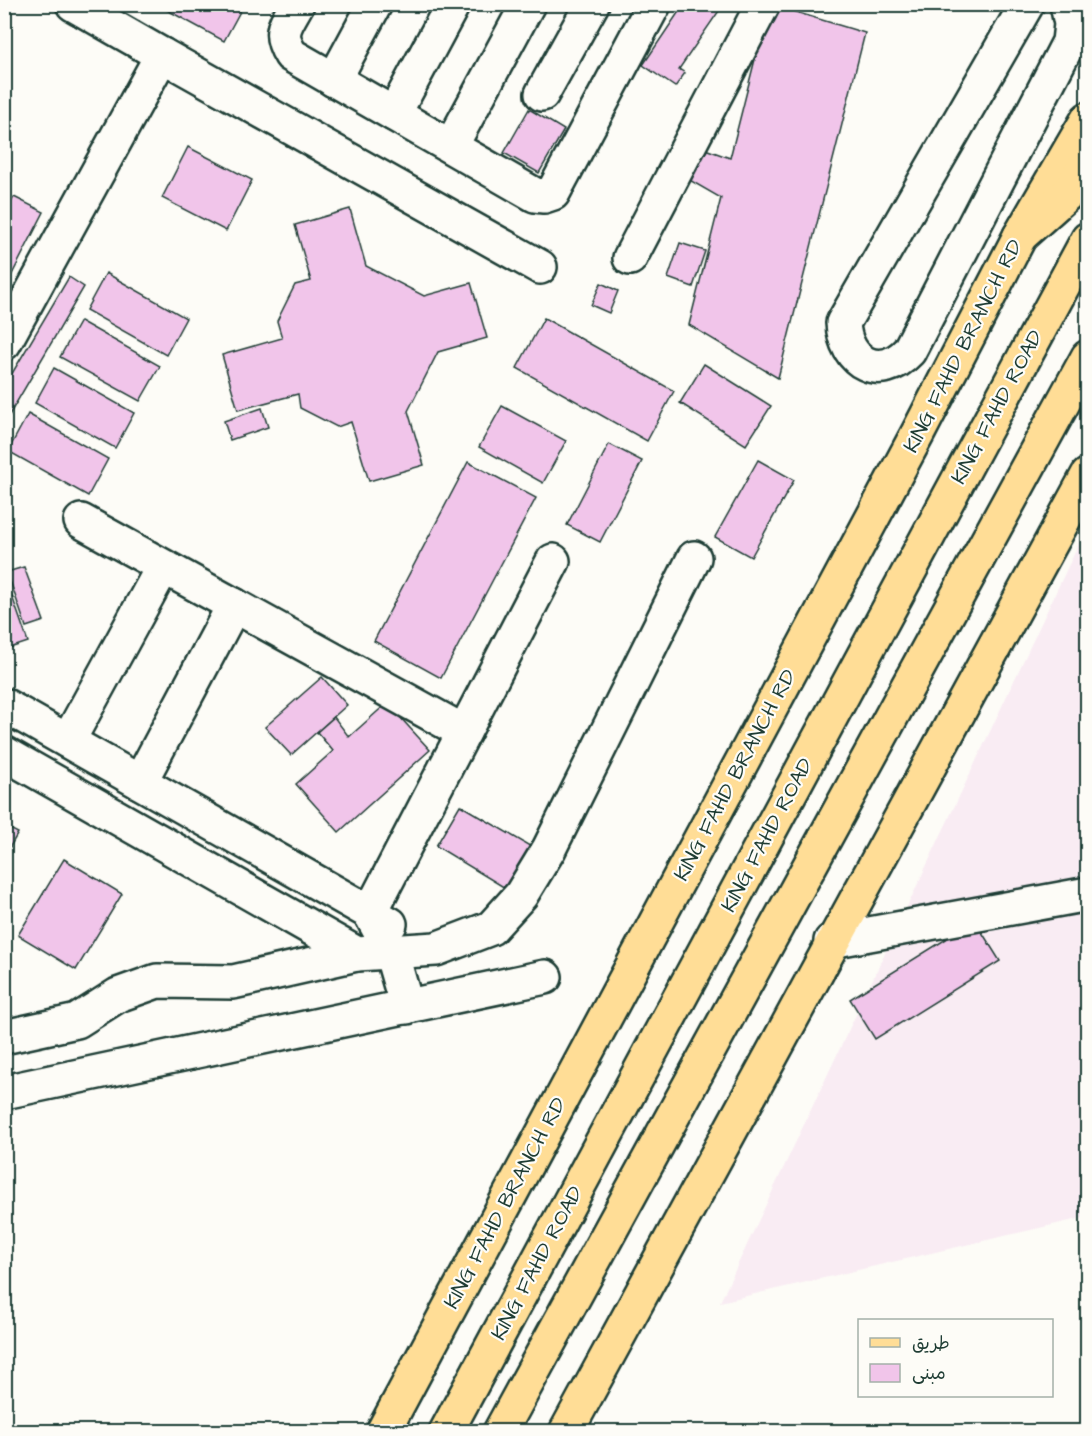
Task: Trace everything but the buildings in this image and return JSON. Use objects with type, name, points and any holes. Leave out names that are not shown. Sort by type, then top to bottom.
[{"type":"main road","name":"KING FAHD BRANCH RD","points":[[383,1431],[919,431],[1020,236],[1088,118]]},
{"type":"main road","points":[[1020,236],[1068,193],[1088,161]]},
{"type":"main road","name":"KING FAHD ROAD","points":[[446,1431],[1088,239]]},
{"type":"main road","points":[[500,1431],[1088,357]]},
{"type":"main road","points":[[566,1431],[831,941],[1088,475]]},
{"type":"street","points":[[73,4],[540,267]]},
{"type":"street","points":[[297,4],[282,31],[284,43],[291,55],[535,195],[544,196],[553,193],[654,4]]},
{"type":"street","points":[[334,80],[375,4]]},
{"type":"street","points":[[394,114],[453,4]]},
{"type":"street","points":[[451,146],[528,4]]},
{"type":"street","points":[[542,94],[592,4]]},
{"type":"street","points":[[630,258],[763,4]]},
{"type":"street","points":[[1027,4],[843,323],[844,340],[851,352],[865,363],[882,367],[898,362],[909,351],[1069,42],[1071,24],[1067,4]]},
{"type":"street","points":[[4,343],[162,55]]},
{"type":"street","points":[[81,521],[464,732]]},
{"type":"street","points":[[4,1037],[77,1021],[118,994],[157,981],[233,982],[357,954],[436,949],[491,928],[520,895],[549,849],[694,558]]},
{"type":"street","points":[[370,913],[553,561]]},
{"type":"street","points":[[68,741],[164,567]]},
{"type":"street","points":[[98,806],[128,775],[234,605]]},
{"type":"street","points":[[4,705],[436,949]]},
{"type":"street","points":[[4,753],[357,954]]},
{"type":"street","points":[[831,941],[1088,894]]},
{"type":"street","points":[[370,913],[391,952],[406,1007]]},
{"type":"street","points":[[4,1092],[545,977]]},
{"type":"shaded area","points":[[1087,525],[1087,1217],[720,1302],[1082,537]]}]
